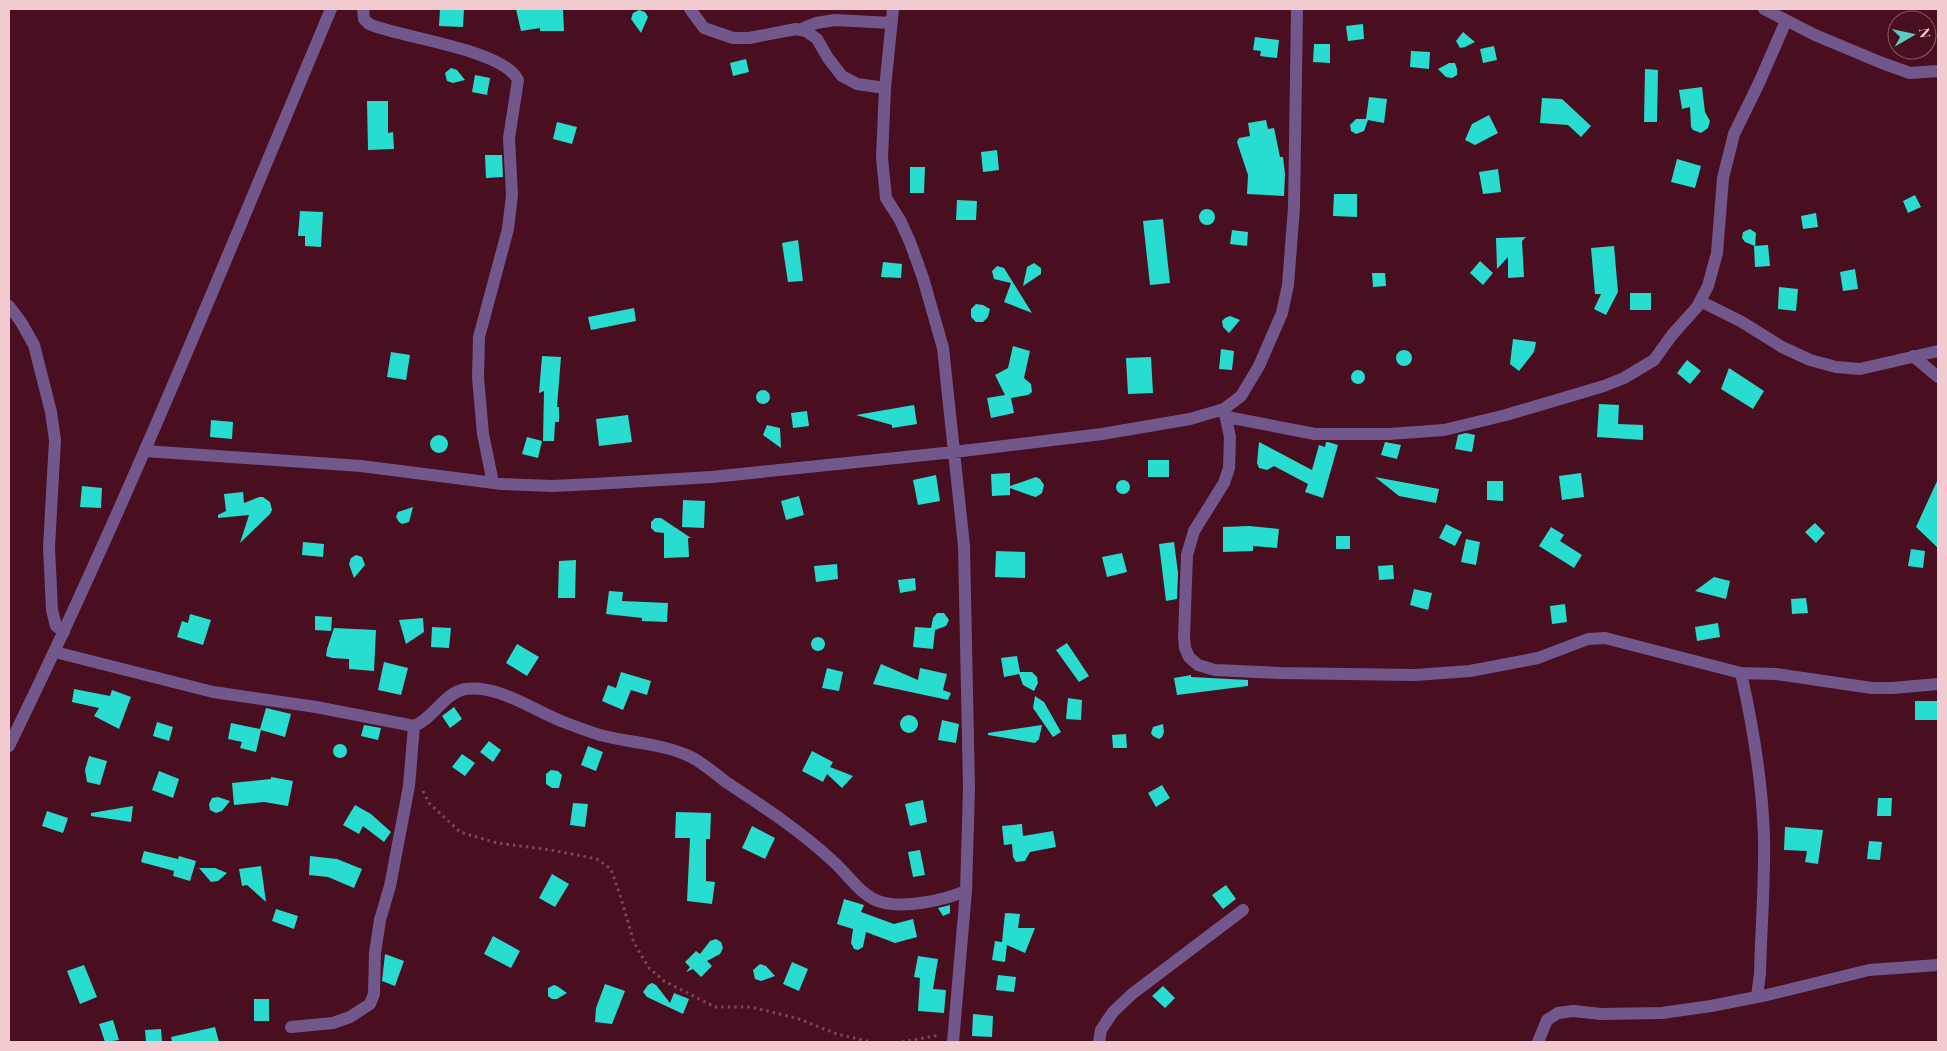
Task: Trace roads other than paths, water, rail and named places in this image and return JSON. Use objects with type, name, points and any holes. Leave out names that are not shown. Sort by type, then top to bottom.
[{"type":"street","points":[[9,746],[55,652],[145,451],[331,9]]},
{"type":"street","points":[[363,9],[364,19],[369,24],[483,56],[515,73],[518,80],[509,138],[512,195],[508,229],[479,337],[478,378],[483,434],[493,483]]},
{"type":"street","points":[[690,9],[704,28],[733,38],[749,38],[785,30],[801,29],[816,23],[835,20],[891,23]]},
{"type":"street","points":[[893,9],[885,88],[882,158],[886,198],[900,220],[910,242],[923,278],[943,348],[964,546],[969,788],[966,890],[954,1036]]},
{"type":"street","points":[[1226,414],[1242,396],[1260,366],[1282,313],[1288,285],[1294,207],[1297,9]]},
{"type":"street","points":[[1764,9],[1816,35],[1910,73],[1938,71]]},
{"type":"street","points":[[145,451],[361,466],[493,483],[552,486],[712,477],[954,452],[1102,434],[1226,414],[1315,434],[1342,436],[1444,430],[1506,416],[1624,378],[1654,360],[1700,301],[1708,286],[1718,253],[1723,178],[1734,134],[1786,21]]},
{"type":"street","points":[[801,29],[811,33],[817,39],[828,58],[842,76],[857,84],[885,88]]},
{"type":"street","points":[[1700,301],[1742,322],[1782,347],[1810,360],[1836,367],[1860,369],[1938,351]]},
{"type":"street","points":[[9,306],[34,345],[51,412],[55,440],[49,547],[52,610],[56,626],[64,632]]},
{"type":"street","points":[[1913,356],[1938,377]]},
{"type":"street","points":[[1226,414],[1230,437],[1229,468],[1224,483],[1194,531],[1188,555],[1184,622],[1185,648],[1189,657],[1198,664],[1215,670],[1235,672],[1415,675],[1470,671],[1504,665],[1538,658],[1588,639],[1604,638],[1741,673],[1776,674],[1872,688],[1938,684]]},
{"type":"street","points":[[55,652],[213,692],[316,707],[414,726],[423,723],[455,693],[473,689],[491,690],[561,721],[600,735],[660,746],[690,757],[786,821],[835,863],[870,897],[881,902],[896,904],[929,902],[948,898],[966,890]]},
{"type":"street","points":[[1741,673],[1760,779],[1764,836],[1760,974],[1757,996]]},
{"type":"street","points":[[292,1027],[333,1023],[350,1017],[370,1004],[374,994],[374,953],[380,920],[390,886],[409,786],[414,726]]},
{"type":"street","points":[[1099,1042],[1101,1030],[1113,1012],[1132,994],[1243,910]]},
{"type":"street","points":[[1538,1042],[1547,1020],[1558,1013],[1573,1011],[1601,1014],[1662,1012],[1757,996],[1869,970],[1938,965]]}]
